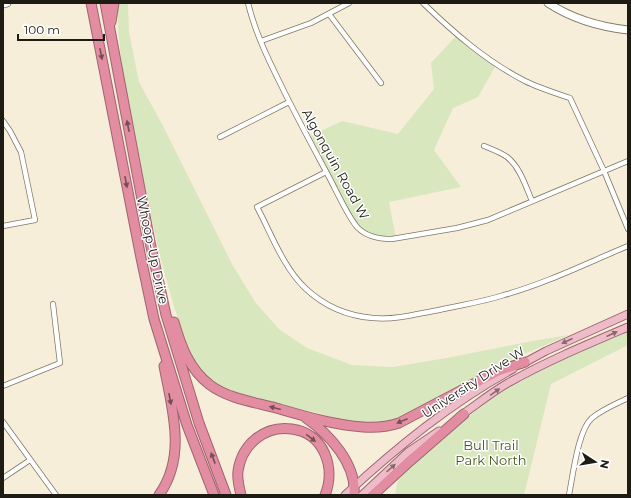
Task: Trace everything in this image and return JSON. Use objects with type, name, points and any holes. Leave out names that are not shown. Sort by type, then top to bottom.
[{"type":"highway","points":[[83,3],[93,16]]},
{"type":"highway","name":"Whoop-Up Drive","points":[[91,3],[140,258],[154,319],[187,425],[214,495]]},
{"type":"highway","name":"Whoop-Up Drive","points":[[105,3],[150,242],[166,315],[199,423],[226,495]]},
{"type":"highway","points":[[110,27],[114,3]]},
{"type":"highway","points":[[150,242],[176,330],[193,369],[210,385],[236,398],[343,424],[361,427],[390,426],[409,419],[498,371],[525,362]]},
{"type":"highway","points":[[154,319],[175,422],[176,440],[172,468],[159,495]]},
{"type":"highway","points":[[374,495],[464,414]]},
{"type":"highway","points":[[302,415],[320,428],[331,439],[341,453],[350,471],[355,490]]},
{"type":"highway","points":[[241,495],[238,472],[242,456],[250,443],[262,433],[277,428],[293,429],[307,434],[319,445],[327,458],[330,474],[328,488],[325,495]]},
{"type":"main road","name":"University Drive W","points":[[345,495],[355,490],[397,448],[436,418],[496,379],[546,351],[628,314]]},
{"type":"main road","name":"University Drive W","points":[[362,495],[408,452],[506,384],[542,365],[628,327]]},
{"type":"street","points":[[3,4],[7,3]]},
{"type":"street","name":"Algonquin Road W","points":[[248,3],[255,29],[289,102],[326,172],[357,227],[372,237],[382,239],[396,238],[472,224],[502,215],[628,161]]},
{"type":"street","points":[[261,41],[290,31],[329,14],[349,3]]},
{"type":"street","points":[[423,3],[472,48],[496,65],[526,82],[570,98],[604,171],[628,229]]},
{"type":"street","points":[[548,3],[582,19],[617,29],[628,30]]},
{"type":"street","points":[[329,14],[382,83]]},
{"type":"street","points":[[220,137],[289,102]]},
{"type":"street","points":[[3,122],[10,130],[21,152],[35,220],[3,226]]},
{"type":"street","points":[[484,146],[506,156],[513,162],[532,202]]},
{"type":"street","points":[[326,172],[257,207],[286,264],[304,287],[328,305],[356,316],[388,319],[482,301],[542,282],[628,246]]},
{"type":"street","points":[[3,386],[60,363],[53,304]]},
{"type":"street","points":[[569,495],[581,436],[585,427],[592,418],[628,398]]},
{"type":"street","points":[[3,422],[56,495]]},
{"type":"street","points":[[3,478],[30,460]]},
{"type":"green space","points":[[118,3],[128,3],[129,32],[139,82],[162,124],[233,266],[256,303],[279,329],[307,348],[352,365],[393,367],[569,335],[493,368],[420,410],[394,421],[382,423],[373,424],[354,422],[258,400],[239,395],[211,380],[197,366],[189,349],[173,304],[161,260],[124,80],[120,52]]},
{"type":"green space","points":[[457,35],[496,65],[478,97],[453,108],[434,150],[461,187],[389,202],[396,238],[382,239],[357,227],[308,137],[342,121],[398,134],[434,89],[431,63]]},
{"type":"green space","name":"Bull Trail Park North","points":[[628,327],[628,345],[551,384],[524,495],[395,495],[398,479],[440,439],[492,398],[544,368]]}]
